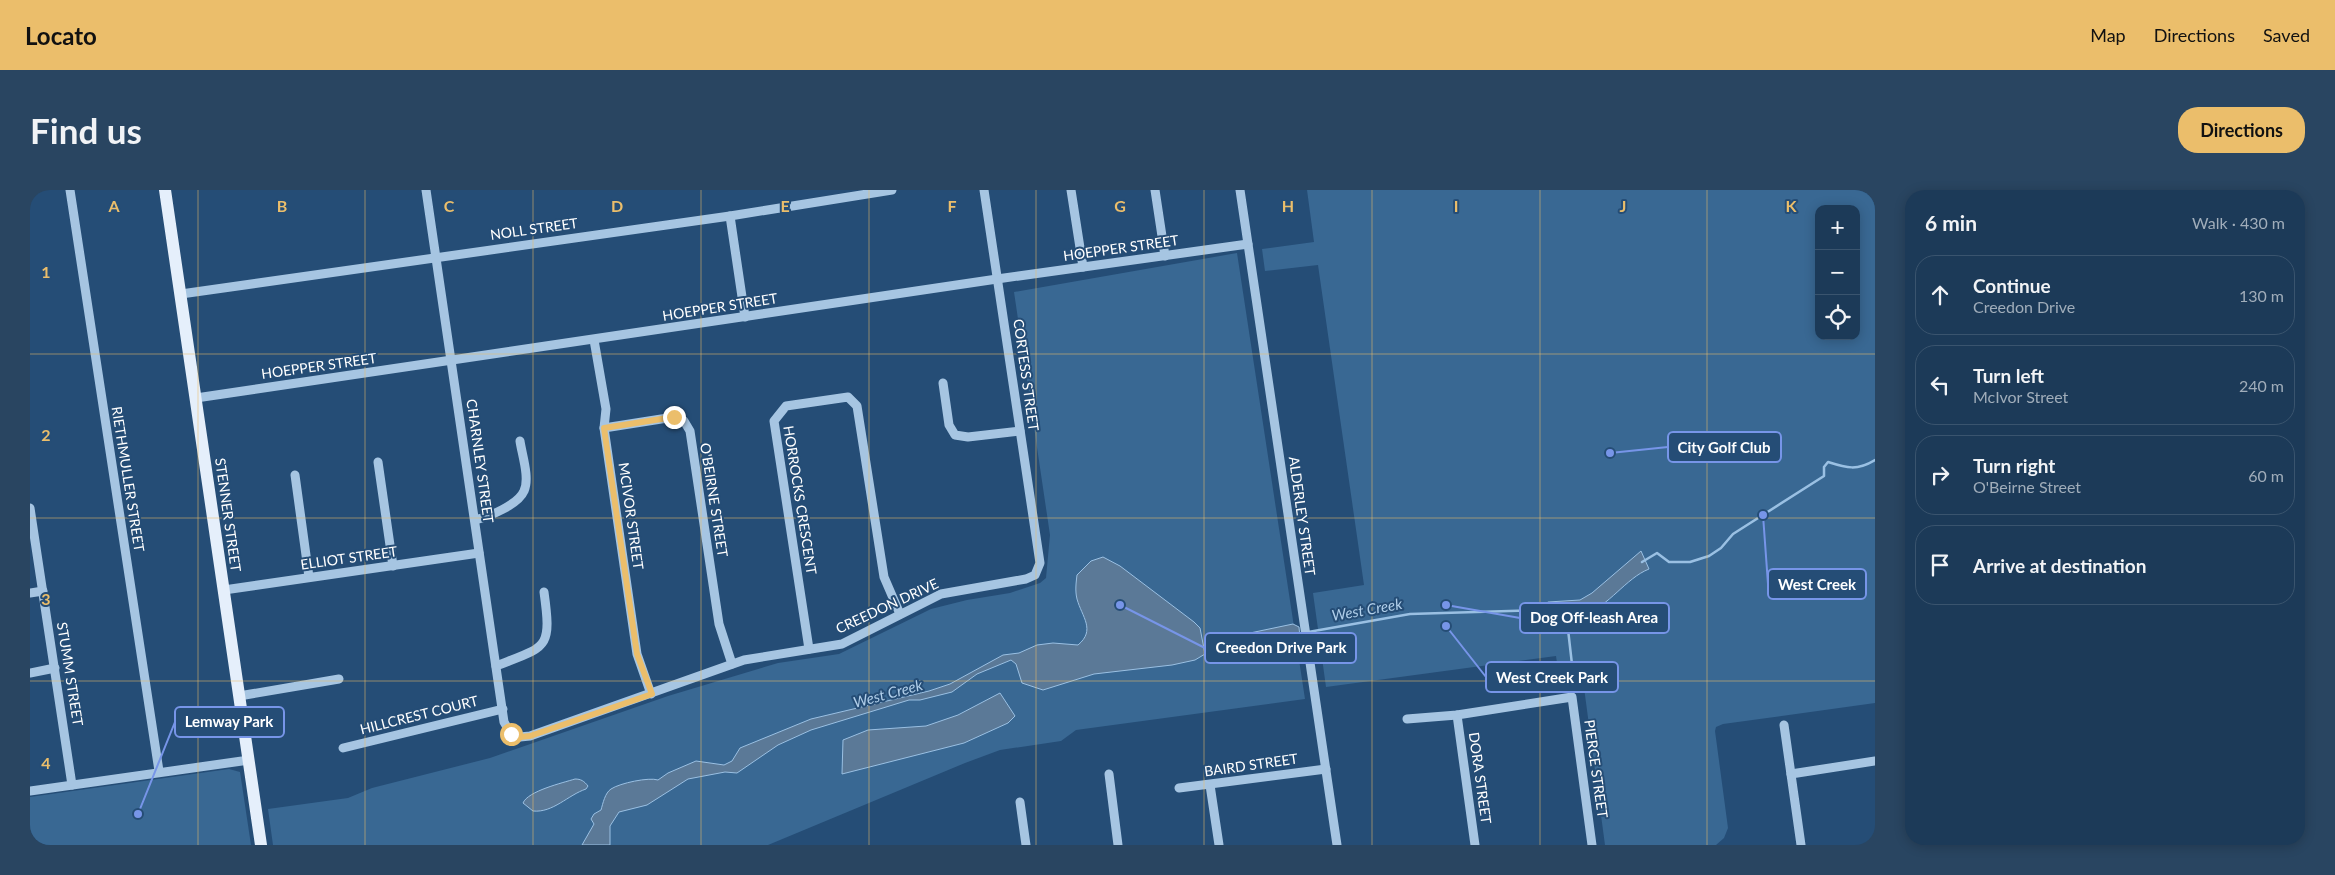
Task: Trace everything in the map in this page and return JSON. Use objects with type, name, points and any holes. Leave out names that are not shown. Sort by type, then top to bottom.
[{"type":"main road","name":"STENNER STREET","points":[[168,190],[180,294],[261,845]]},
{"type":"street","name":"RIETHMULLER STREET","points":[[70,190],[159,771]]},
{"type":"street","name":"CHARNLEY STREET","points":[[426,190],[496,666],[506,727],[511,734]]},
{"type":"street","name":"NOLL STREET","points":[[180,294],[730,216],[892,190]]},
{"type":"street","name":"CORTESS STREET","points":[[984,190],[1040,563]]},
{"type":"street","points":[[1071,190],[1083,267]]},
{"type":"street","points":[[1155,190],[1164,256]]},
{"type":"street","name":"ALDERLEY STREET","points":[[1240,190],[1337,845]]},
{"type":"street","points":[[730,216],[745,317]]},
{"type":"street","name":"HOEPPER STREET","points":[[196,398],[998,279],[1248,244]]},
{"type":"street","name":"MCIVOR STREET","points":[[594,340],[606,409],[604,428],[637,654],[652,694]]},
{"type":"street","points":[[943,383],[949,425],[955,435],[968,437],[1020,431]]},
{"type":"street","name":"HORROCKS CRESCENT","points":[[809,650],[774,421],[786,406],[848,398],[857,406],[884,577],[900,614]]},
{"type":"street","name":"O'BEIRNE STREET","points":[[604,428],[674,417],[684,421],[690,431],[719,624],[732,664]]},
{"type":"street","points":[[475,520],[497,513],[518,499],[524,492],[526,481],[520,441]]},
{"type":"street","points":[[378,462],[393,566]]},
{"type":"street","points":[[295,475],[309,577]]},
{"type":"street","name":"STUMM STREET","points":[[30,508],[72,784]]},
{"type":"street","name":"ELLIOT STREET","points":[[224,590],[479,553]]},
{"type":"street","name":"CREEDON DRIVE","points":[[511,734],[520,737],[530,736],[744,660],[842,644],[941,594],[1026,579],[1035,574],[1040,563]]},
{"type":"street","points":[[30,593],[43,591]]},
{"type":"street","points":[[496,666],[534,652],[545,642],[549,626],[544,592]]},
{"type":"street","points":[[30,673],[55,668]]},
{"type":"street","points":[[240,696],[339,679]]},
{"type":"street","name":"PIERCE STREET","points":[[1457,714],[1572,697],[1592,845]]},
{"type":"street","name":"HILLCREST COURT","points":[[343,748],[503,709]]},
{"type":"street","points":[[1407,719],[1457,714]]},
{"type":"street","name":"DORA STREET","points":[[1457,714],[1475,845]]},
{"type":"street","points":[[1784,725],[1801,845]]},
{"type":"street","points":[[30,791],[159,771],[249,760]]},
{"type":"street","points":[[1791,774],[1875,761]]},
{"type":"street","name":"BAIRD STREET","points":[[1179,788],[1326,769]]},
{"type":"street","points":[[1109,774],[1118,845]]},
{"type":"street","points":[[1210,785],[1219,845]]},
{"type":"street","points":[[1020,802],[1026,845]]},
{"type":"shaded area","points":[[1307,190],[1875,190],[1875,703],[1723,724],[1716,727],[1728,828],[1724,838],[1716,845],[1605,845],[1583,680],[1560,684],[1556,656],[1326,687],[1313,593],[1364,585],[1318,265],[1265,271],[1262,249],[1314,242]]},
{"type":"shaded area","points":[[1237,253],[1305,699],[1076,730],[1061,741],[1000,750],[768,845],[273,845],[268,809],[348,798],[372,788],[490,758],[668,696],[778,663],[839,654],[931,609],[967,600],[1010,593],[1040,583],[1046,578],[1050,535],[1014,292]]},
{"type":"shaded area","points":[[1641,551],[1649,569],[1641,573],[1594,610],[1572,615],[1548,615],[1543,612],[1543,606],[1548,602],[1580,600],[1592,593]]},
{"type":"shaded area","points":[[1103,557],[1120,566],[1194,622],[1200,628],[1205,654],[1195,660],[1172,665],[1094,674],[1043,690],[1022,683],[1016,664],[1011,660],[977,674],[952,692],[920,700],[909,700],[811,730],[778,745],[737,773],[725,772],[688,779],[647,805],[619,812],[610,826],[610,845],[582,845],[594,824],[591,819],[594,814],[601,810],[607,793],[615,787],[642,780],[658,780],[668,773],[696,761],[724,765],[732,761],[740,748],[811,719],[929,691],[950,684],[1003,655],[1019,653],[1037,645],[1053,643],[1078,645],[1086,634],[1087,629],[1076,596],[1077,575],[1091,561]]},
{"type":"shaded area","points":[[1293,624],[1299,627],[1300,638],[1297,641],[1263,648],[1251,645],[1250,633]]},
{"type":"shaded area","points":[[1000,693],[1015,716],[1008,723],[964,743],[842,774],[843,740],[868,730],[926,726],[958,715]]},
{"type":"shaded area","points":[[229,769],[240,772],[251,845],[30,845],[30,797]]},
{"type":"shaded area","points":[[575,779],[585,783],[588,786],[586,789],[554,806],[540,811],[533,811],[523,803],[538,791]]},
{"type":"waterway","name":"West Creek","points":[[1642,562],[1657,553],[1669,562],[1690,562],[1709,556],[1721,548],[1733,534],[1824,476],[1824,467],[1828,462],[1841,466],[1857,467],[1875,460]]},
{"type":"waterway","name":"West Creek","points":[[1297,634],[1410,614],[1545,610]]},
{"type":"waterway","points":[[1566,612],[1573,673]]},
{"type":"place","name":"City Golf Club","points":[[1610,453]]},
{"type":"place","name":"West Creek","points":[[1763,515]]},
{"type":"place","name":"Creedon Drive Park","points":[[1120,605]]},
{"type":"place","name":"Dog Off-leash Area","points":[[1446,605]]},
{"type":"place","name":"West Creek Park","points":[[1446,626]]},
{"type":"place","name":"Lemway Park","points":[[138,814]]},
{"type":"route","points":[[511,734],[520,737],[530,736],[652,694],[637,654],[604,428],[674,417]]}]
